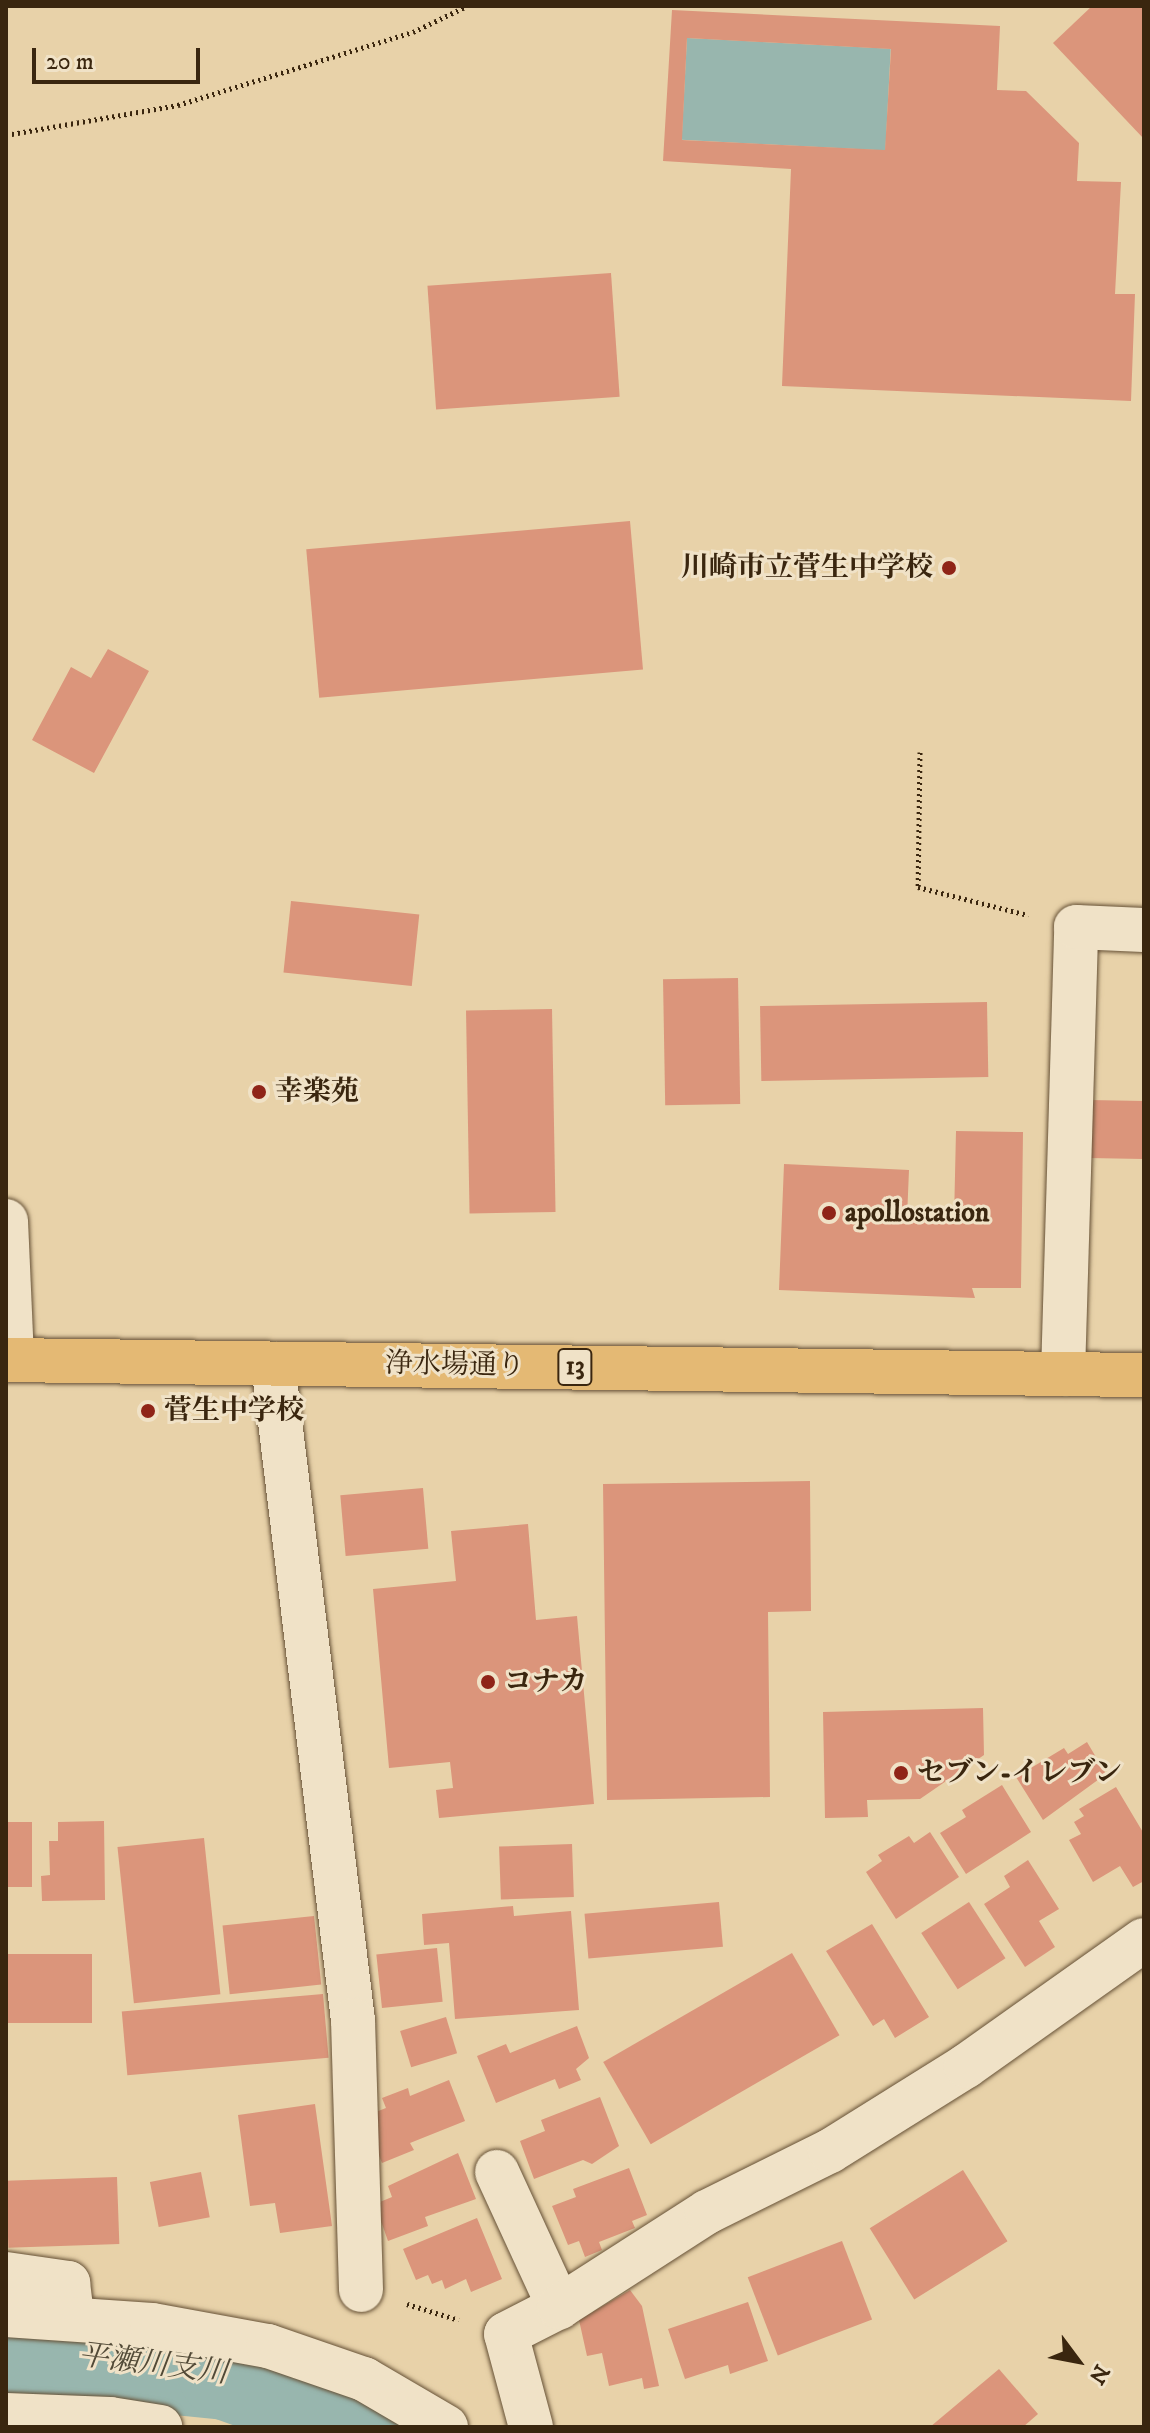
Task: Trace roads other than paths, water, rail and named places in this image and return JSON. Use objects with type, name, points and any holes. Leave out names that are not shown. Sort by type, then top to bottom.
[{"type":"main road","name":"浄水場通り","points":[[9,1360],[1144,1375]]},
{"type":"street","points":[[1063,1374],[1076,927],[1144,930]]},
{"type":"street","points":[[6,1221],[9,1360]]},
{"type":"street","points":[[273,1364],[353,2020],[361,2290]]},
{"type":"street","points":[[531,2427],[506,2334],[559,2307],[707,2212],[830,2151],[954,2074],[1144,1940]]},
{"type":"street","points":[[497,2172],[559,2307]]},
{"type":"street","points":[[6,2274],[68,2283],[72,2318]]},
{"type":"street","points":[[6,2315],[152,2325],[268,2346],[364,2379],[446,2427]]},
{"type":"street","points":[[6,2415],[160,2427]]},
{"type":"water","points":[[687,38],[891,49],[885,151],[682,140]]},
{"type":"waterway","name":"平瀬川支川","points":[[6,2348],[227,2370],[387,2427]]},
{"type":"place","name":"川崎市立菅生中学校","points":[[949,568]]},
{"type":"place","name":"幸楽苑","points":[[259,1092]]},
{"type":"place","name":"apollostation","points":[[829,1213]]},
{"type":"place","name":"菅生中学校","points":[[148,1411]]},
{"type":"place","name":"コナカ","points":[[488,1682]]},
{"type":"place","name":"セブン-イレブン","points":[[901,1773]]}]
